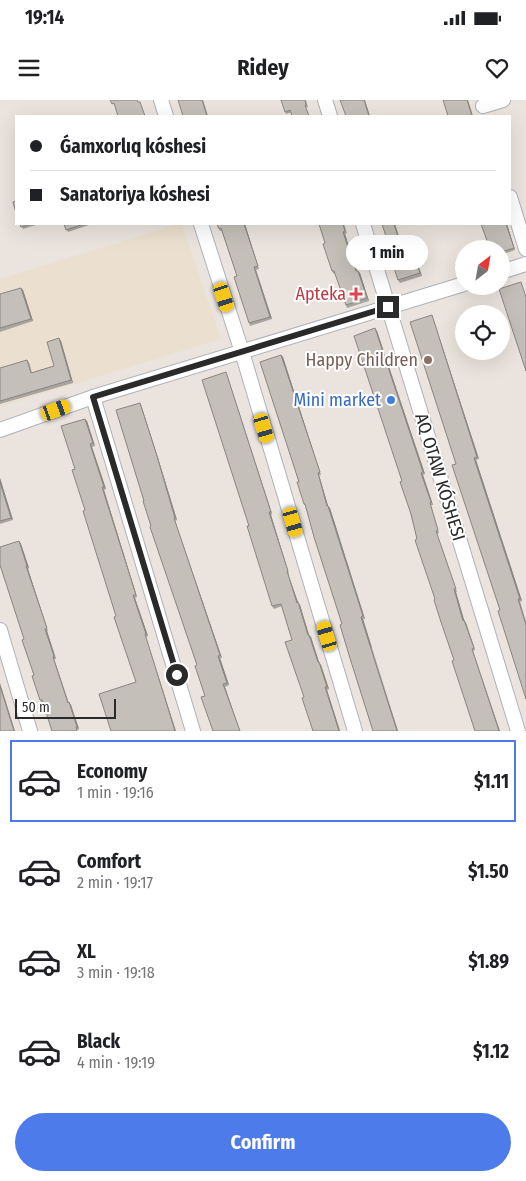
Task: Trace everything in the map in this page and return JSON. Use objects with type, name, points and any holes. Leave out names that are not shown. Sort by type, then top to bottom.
[{"type":"street","points":[[161,100],[166,115]]},
{"type":"street","points":[[325,100],[330,115]]},
{"type":"street","points":[[483,108],[503,100]]},
{"type":"street","points":[[511,200],[526,249]]},
{"type":"street","points":[[200,225],[242,352],[355,731]]},
{"type":"street","name":"AQ OTAW KÓSHESI","points":[[363,225],[518,731]]},
{"type":"street","points":[[510,269],[526,264]]},
{"type":"street","points":[[0,430],[93,397],[455,287]]},
{"type":"street","points":[[93,397],[193,731]]},
{"type":"street","points":[[0,630],[30,731]]},
{"type":"shaded area","points":[[175,225],[182,225],[221,339],[0,407],[0,279]]},
{"type":"building","points":[[110,100],[137,100],[140,102],[145,115],[118,115],[114,103],[112,104]]},
{"type":"building","points":[[178,100],[202,100],[207,115],[183,115]]},
{"type":"building","points":[[281,100],[305,100],[309,115],[292,115],[290,110],[285,112]]},
{"type":"building","points":[[340,100],[364,100],[369,115],[346,115]]},
{"type":"building","points":[[443,100],[467,100],[472,115],[448,115]]},
{"type":"building","points":[[64,225],[81,225],[66,230]]},
{"type":"building","points":[[217,225],[244,225],[258,266],[254,267],[270,317],[249,323],[234,277],[237,276],[221,228],[219,229]]},
{"type":"building","points":[[319,225],[343,225],[345,231],[343,232],[367,298],[346,305],[334,271],[332,271],[323,244],[325,243]]},
{"type":"building","points":[[382,225],[394,225],[402,249],[411,246],[420,273],[398,280],[389,253],[391,252]]},
{"type":"building","points":[[481,225],[506,225],[514,248],[510,249],[510,240],[487,240]]},
{"type":"building","points":[[521,282],[526,297],[526,371],[510,322],[510,305],[504,305],[501,295],[510,295],[510,286]]},
{"type":"building","points":[[21,288],[31,319],[0,328],[0,294]]},
{"type":"building","points":[[432,315],[477,457],[474,458],[520,599],[518,599],[526,625],[526,699],[498,611],[500,610],[452,465],[456,464],[410,322]]},
{"type":"building","points":[[375,328],[423,472],[421,473],[438,530],[436,531],[456,589],[454,589],[463,621],[474,648],[472,649],[499,731],[475,731],[452,661],[454,660],[415,540],[417,539],[411,514],[400,482],[402,481],[354,336]]},
{"type":"building","points":[[59,338],[71,380],[0,401],[0,368],[27,360],[31,373],[54,366],[47,342]]},
{"type":"building","points":[[281,355],[320,472],[318,473],[327,506],[363,616],[361,617],[397,731],[373,731],[349,655],[340,625],[342,624],[297,482],[299,482],[260,362]]},
{"type":"building","points":[[226,372],[271,512],[269,512],[297,603],[327,687],[325,687],[339,731],[313,731],[302,698],[304,697],[285,642],[292,640],[281,604],[272,606],[247,526],[249,526],[202,380]]},
{"type":"building","points":[[140,403],[174,518],[220,655],[218,656],[227,683],[223,684],[240,731],[213,731],[201,697],[205,696],[195,666],[197,665],[150,527],[116,410]]},
{"type":"building","points":[[85,419],[93,443],[90,444],[104,487],[102,487],[136,595],[133,595],[175,731],[111,731],[99,694],[136,682],[114,617],[116,616],[83,511],[85,510],[72,470],[75,469],[61,426]]},
{"type":"building","points":[[0,482],[11,518],[0,521]]},
{"type":"building","points":[[19,541],[77,731],[52,731],[32,676],[34,675],[22,640],[24,639],[0,565],[0,547]]},
{"type":"building","points":[[0,686],[14,731],[0,731]]},
{"type":"place","name":"Apteka","points":[[356,294]]},
{"type":"place","name":"Happy Children","points":[[428,360]]},
{"type":"place","name":"Mini market","points":[[391,400]]},
{"type":"route","points":[[177,675],[93,397],[388,307]]}]
